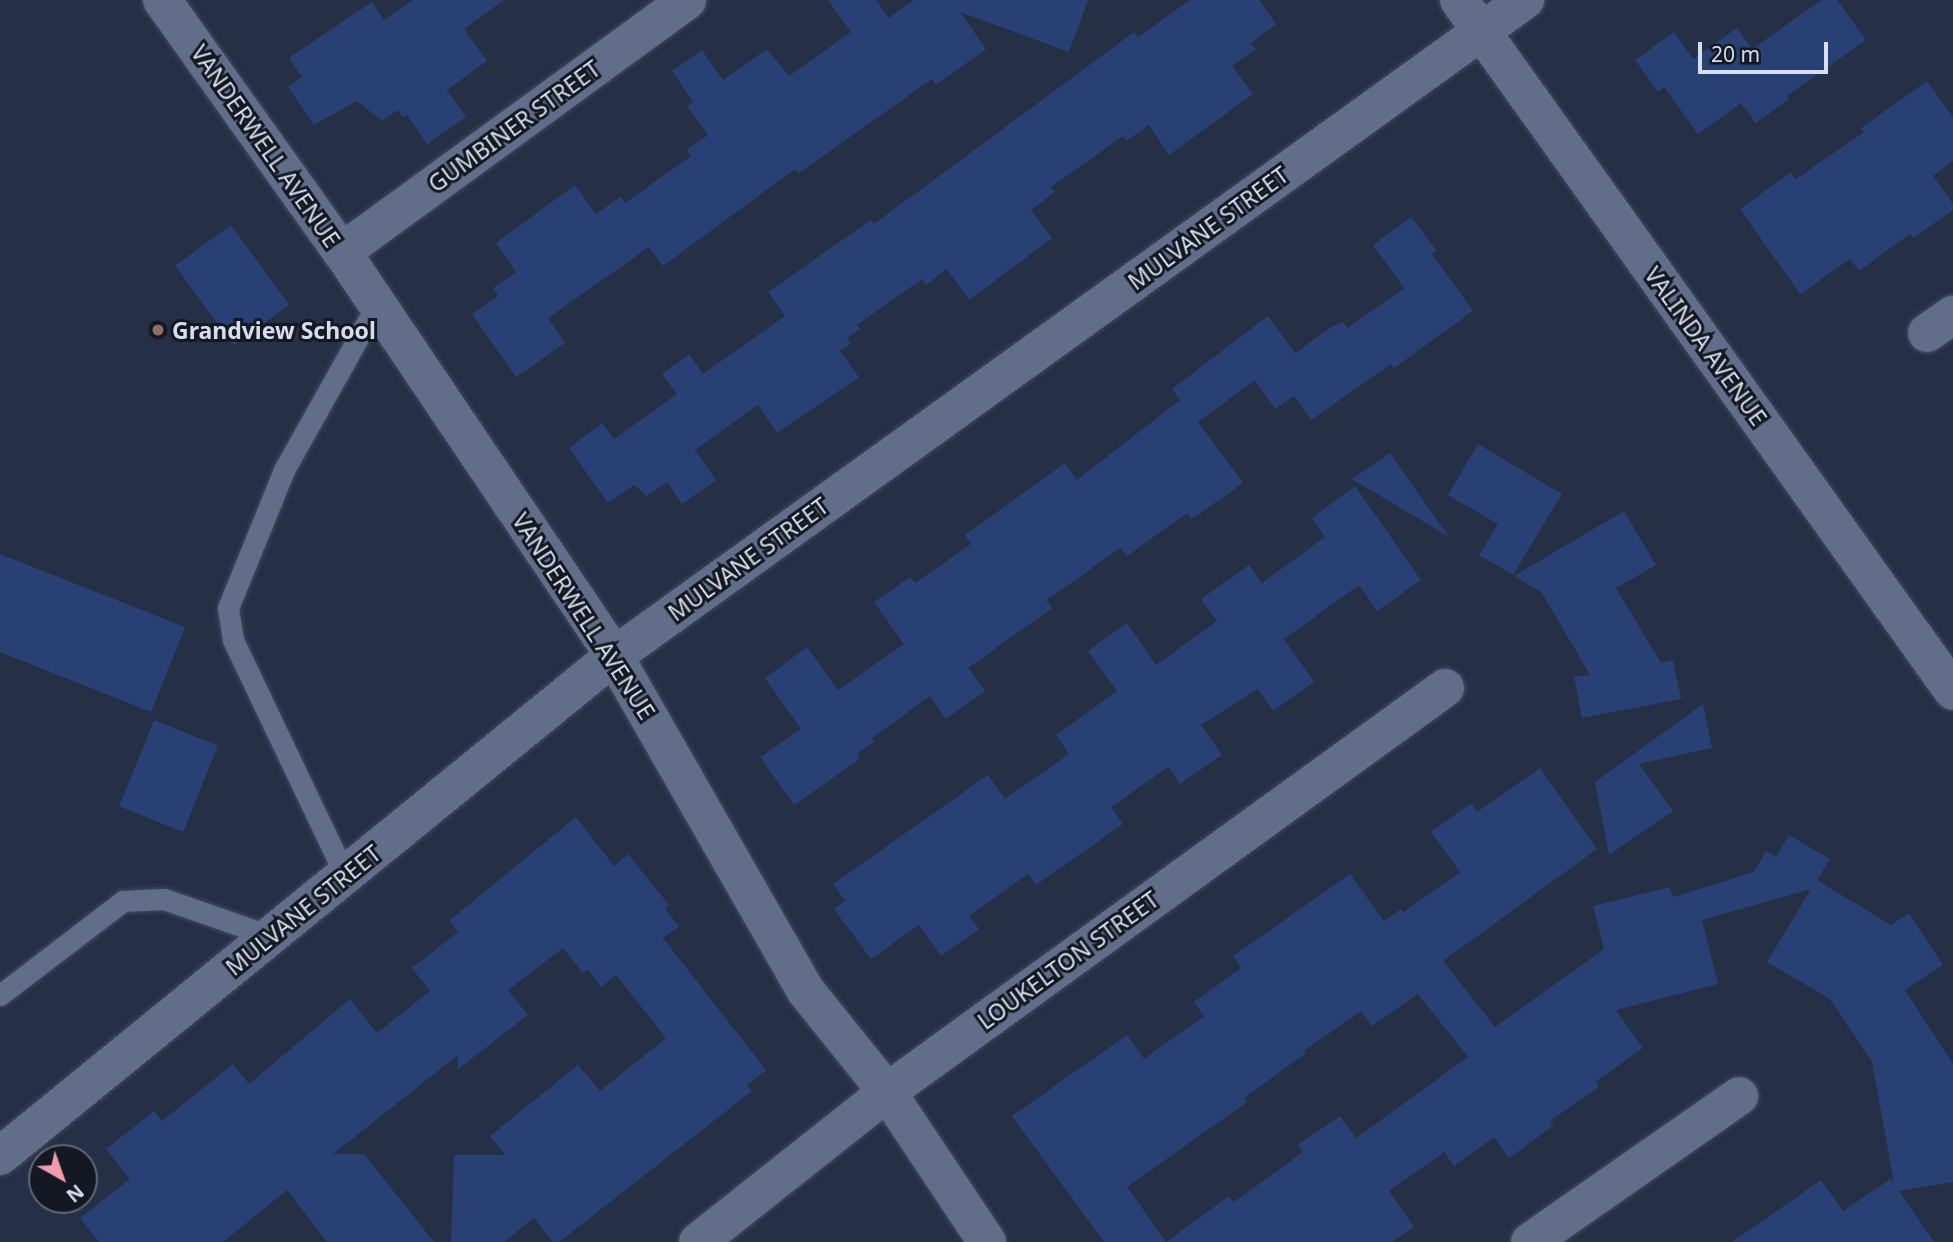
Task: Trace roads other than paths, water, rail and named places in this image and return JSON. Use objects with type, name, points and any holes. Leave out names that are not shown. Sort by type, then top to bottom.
[{"type":"street","name":"VANDERWELL AVENUE","points":[[162,0],[342,252],[614,656],[804,989],[887,1092],[987,1242]]},
{"type":"street","name":"GUMBINER STREET","points":[[342,252],[687,0]]},
{"type":"street","name":"VALINDA AVENUE","points":[[1459,0],[1953,691]]},
{"type":"street","name":"MULVANE STREET","points":[[0,1156],[614,656],[1525,0]]},
{"type":"street","name":"LOUKELTON STREET","points":[[698,1242],[887,1092],[1445,688]]},
{"type":"street","points":[[1530,1242],[1739,1096]]},
{"type":"lane","points":[[345,875],[233,640],[228,608],[284,470],[377,304]]},
{"type":"lane","points":[[0,995],[123,901],[164,900],[270,936]]},
{"type":"place","name":"Grandview School","points":[[158,330]]}]
